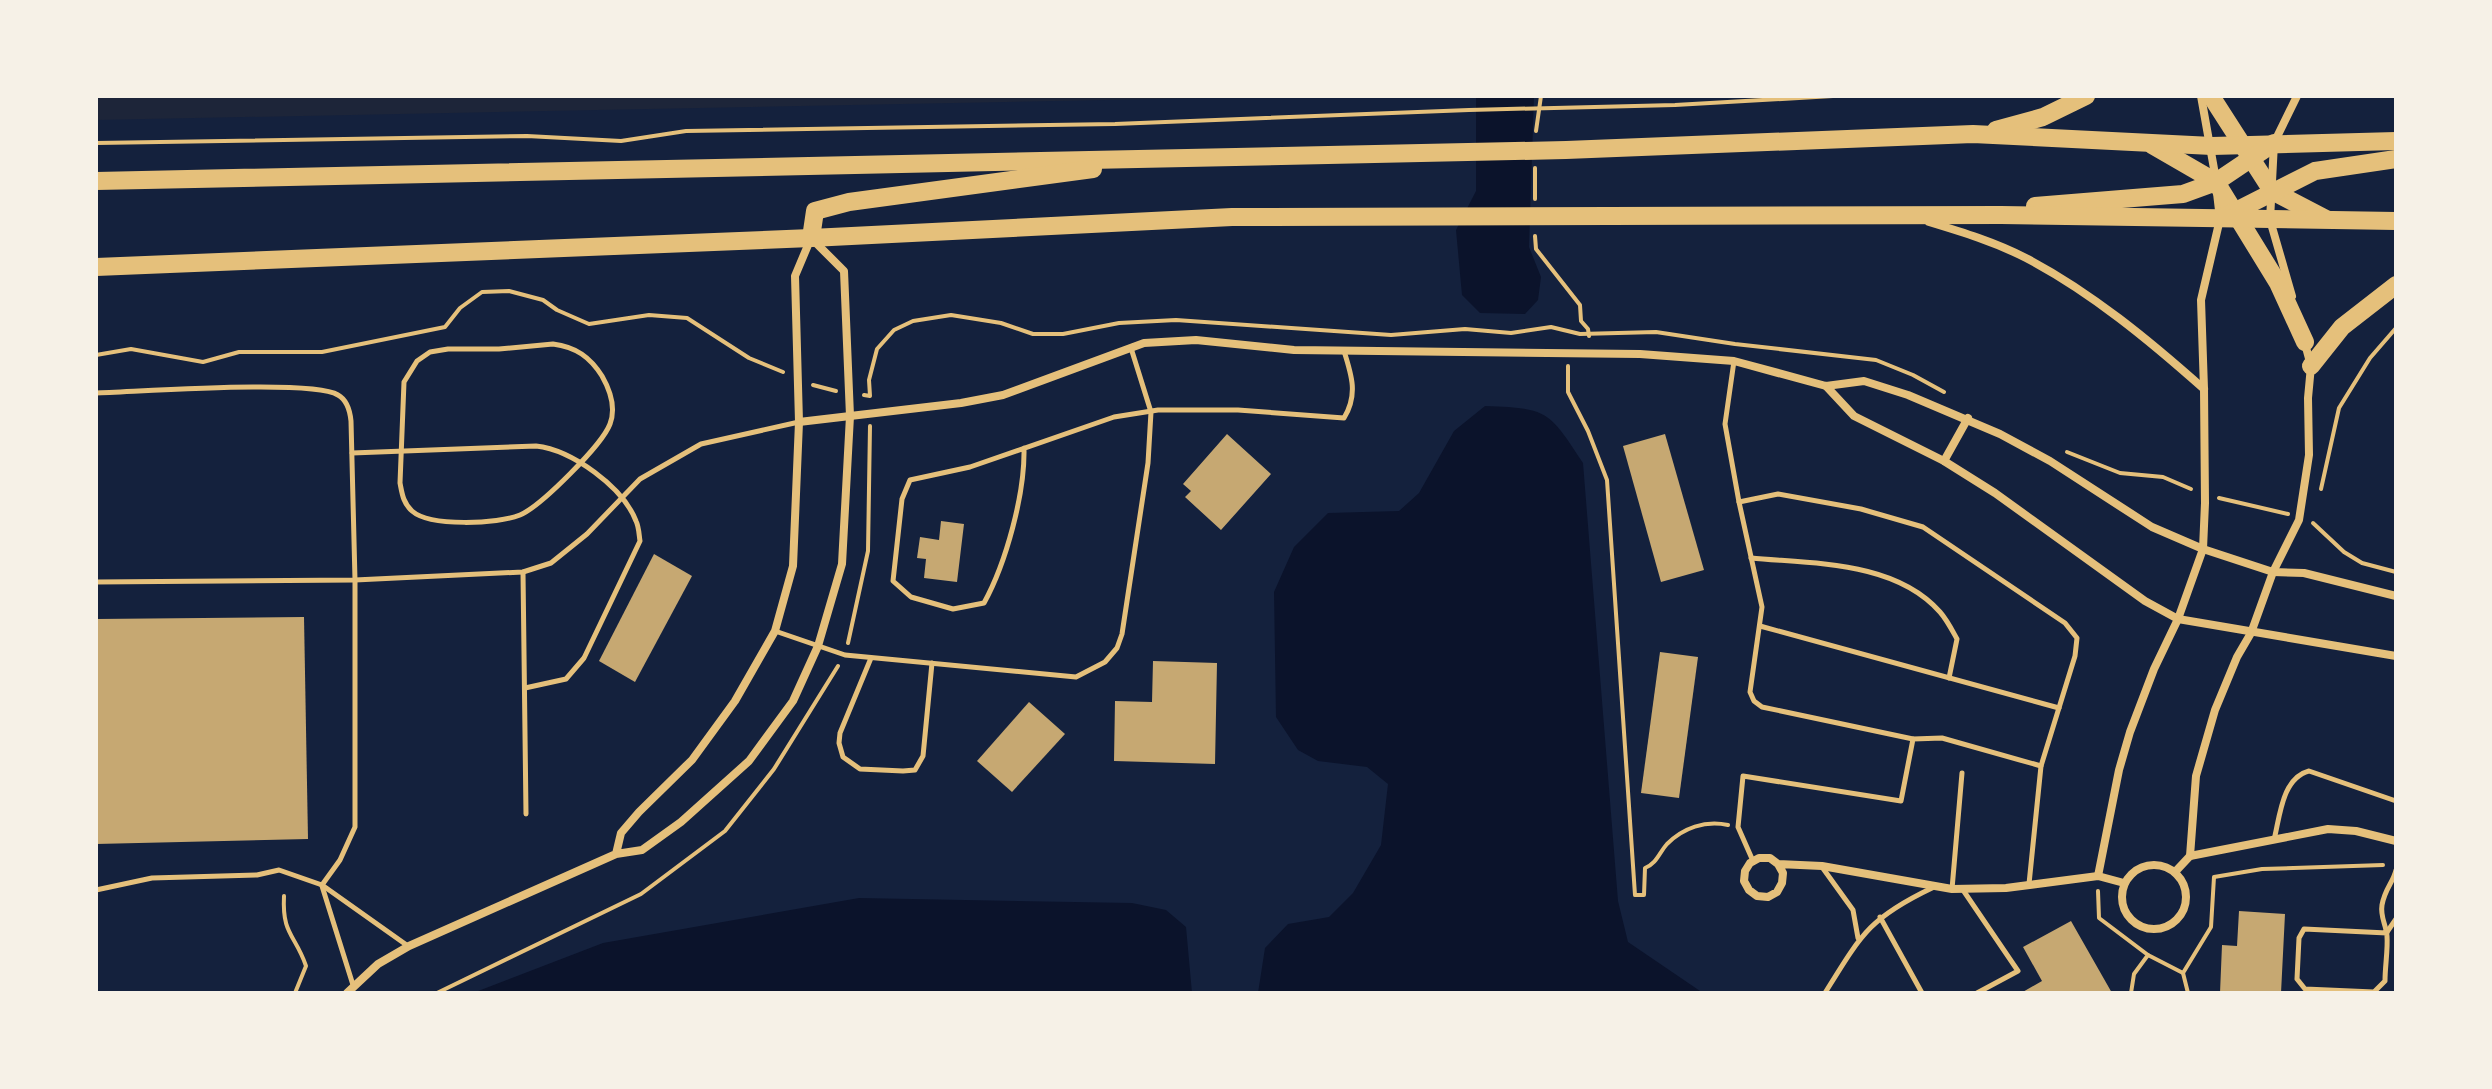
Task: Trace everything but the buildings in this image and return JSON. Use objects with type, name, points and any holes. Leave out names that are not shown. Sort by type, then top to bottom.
[{"type":"highway","points":[[1973,134],[2043,117],[2086,96]]},
{"type":"highway","points":[[2211,96],[2272,191],[2329,220]]},
{"type":"highway","points":[[96,181],[1566,150],[1973,134],[2212,146],[2245,151],[2274,143],[2396,141]]},
{"type":"highway","points":[[2148,143],[2216,182],[2232,216],[2278,283],[2305,342]]},
{"type":"highway","points":[[1909,216],[2183,194],[2216,182],[2245,151]]},
{"type":"highway","points":[[811,238],[815,211],[849,202],[1183,157]]},
{"type":"highway","points":[[2232,216],[2272,191],[2315,171],[2396,159]]},
{"type":"highway","points":[[96,267],[811,238],[1232,217],[2232,216],[2270,220],[2396,221]]},
{"type":"highway","points":[[2311,366],[2342,327],[2396,285]]},
{"type":"street","points":[[2201,96],[2216,182]]},
{"type":"street","points":[[2190,856],[2196,776],[2215,710],[2237,657],[2251,633],[2273,572],[2299,520],[2306,481],[2311,366],[2270,220],[2274,143],[2297,96]]},
{"type":"street","points":[[1909,216],[1983,239],[2027,259],[2081,292],[2160,350],[2204,389]]},
{"type":"street","points":[[2098,876],[2119,770],[2130,732],[2154,669],[2178,619],[2203,549],[2201,300],[2232,216]]},
{"type":"street","points":[[350,989],[378,964],[409,946],[616,854],[642,850],[681,822],[749,761],[793,701],[818,646],[842,564],[850,416],[844,271],[811,238],[795,276],[799,422],[793,566],[775,631],[735,701],[692,760],[621,833],[616,854]]},
{"type":"street","points":[[799,422],[961,403],[1003,395],[1144,343],[1196,340],[1294,350],[1579,353],[1734,361],[1826,386],[1864,381],[1968,418],[2050,461],[2152,527],[2203,549],[2273,572],[2304,573],[2396,596]]},
{"type":"street","points":[[1826,386],[1854,416],[1944,461],[1995,493],[2145,601],[2178,619],[2396,656]]},
{"type":"street","points":[[1944,461],[1968,418]]},
{"type":"street","points":[[2175,872],[2190,856],[2328,829],[2356,831],[2396,841]]},
{"type":"street","points":[[1770,858],[1778,864],[1783,873],[1777,892],[1768,897],[1757,896],[1749,890],[1744,881],[1745,871],[1753,861],[1770,858]]},
{"type":"street","points":[[1778,864],[1822,866],[1952,889],[2098,876],[2124,883]]},
{"type":"street","points":[[2153,864],[2175,872],[2187,895],[2185,909],[2178,920],[2154,930],[2141,928],[2130,920],[2123,909],[2121,896],[2124,883],[2131,874],[2153,864]]},
{"type":"lane","points":[[553,344],[584,354],[597,368],[610,393],[611,421],[603,437],[580,463],[537,505],[522,515],[502,521],[444,521],[412,512],[405,503],[400,483],[404,382],[407,373],[425,354],[448,349],[499,349],[553,344]]},
{"type":"lane","points":[[775,631],[845,655],[871,658],[1076,677],[1105,662],[1117,648],[1122,634],[1148,463],[1151,412],[1131,348]]},
{"type":"lane","points":[[1024,448],[1020,496],[994,586],[984,603],[953,609],[911,597],[893,581],[902,499],[910,480],[970,467],[1024,448],[1114,417],[1151,412],[1238,410],[1344,418],[1353,403],[1353,378],[1344,350]]},
{"type":"lane","points":[[1734,361],[1725,424],[1762,607],[1750,692],[1754,701],[1762,707],[1913,739],[1942,738],[2041,766]]},
{"type":"lane","points":[[96,393],[292,387],[328,390],[341,396],[349,410],[355,580],[355,827],[340,860],[322,885]]},
{"type":"lane","points":[[96,582],[355,580],[523,572],[551,563],[587,534],[640,479],[701,444],[799,422]]},
{"type":"lane","points":[[352,453],[550,448],[580,463],[621,496],[636,522],[640,541],[584,658],[566,679],[525,688]]},
{"type":"lane","points":[[1739,502],[1778,494],[1861,509],[1923,527],[2065,623],[2077,638],[2075,656],[2041,766],[2029,884]]},
{"type":"lane","points":[[1751,558],[1852,567],[1904,585],[1939,611],[1957,639],[1949,678]]},
{"type":"lane","points":[[523,572],[526,814]]},
{"type":"lane","points":[[1760,626],[2059,708]]},
{"type":"lane","points":[[871,658],[840,733],[839,743],[843,757],[860,769],[903,771],[915,770],[919,766],[923,756],[932,663]]},
{"type":"lane","points":[[1753,861],[1738,827],[1743,776],[1901,801],[1913,739]]},
{"type":"lane","points":[[2274,840],[2287,788],[2299,774],[2309,771],[2396,801]]},
{"type":"lane","points":[[1952,889],[1962,773]]},
{"type":"lane","points":[[1822,866],[1853,910],[1859,939]]},
{"type":"lane","points":[[96,890],[152,878],[257,875],[279,870],[322,885],[409,946]]},
{"type":"lane","points":[[2387,933],[2304,929],[2299,938],[2297,979],[2305,989],[2374,992],[2385,981],[2387,933],[2381,919],[2381,908],[2385,888],[2396,872]]},
{"type":"lane","points":[[322,885],[350,989]]},
{"type":"lane","points":[[1825,993],[1859,939],[1880,917],[1896,905],[1934,887]]},
{"type":"lane","points":[[1962,889],[2018,971],[1977,993]]},
{"type":"lane","points":[[1880,917],[1922,993]]},
{"type":"lane","points":[[2387,933],[2396,919]]},
{"type":"path","points":[[1536,135],[1541,96]]},
{"type":"path","points":[[96,143],[527,136],[621,141],[686,131],[1115,124],[1675,105],[1833,96]]},
{"type":"path","points":[[1535,160],[1535,212]]},
{"type":"path","points":[[1535,225],[1536,249],[1580,305],[1581,321],[1588,329],[1589,337],[1567,369],[1568,392],[1588,431],[1607,480],[1635,895],[1644,895],[1645,868],[1654,863],[1665,845],[1680,833],[1699,824],[1720,823],[1738,827]]},
{"type":"path","points":[[437,993],[641,894],[725,831],[774,769],[845,655],[868,551],[870,396]]},
{"type":"path","points":[[2313,523],[2344,552],[2362,563],[2396,572]]},
{"type":"path","points":[[2188,993],[2183,973],[2211,927],[2214,877],[2262,869],[2396,872]]},
{"type":"path","points":[[2098,876],[2099,918],[2148,955],[2183,973]]},
{"type":"path","points":[[284,896],[285,928],[302,953],[306,966],[296,992]]},
{"type":"path","points":[[2131,993],[2134,974],[2148,955]]},
{"type":"shaded area","points":[[96,96],[1311,96],[96,120]]},
{"type":"shaded area","points":[[1476,96],[1534,96],[1529,247],[1541,277],[1538,300],[1525,314],[1480,313],[1462,295],[1456,230],[1476,191]]},
{"type":"shaded area","points":[[1485,406],[1522,408],[1545,416],[1562,432],[1583,463],[1618,901],[1628,942],[1703,993],[1258,993],[1265,948],[1288,924],[1329,917],[1353,893],[1381,845],[1388,784],[1367,767],[1318,761],[1298,750],[1276,717],[1274,592],[1294,547],[1328,513],[1399,511],[1419,493],[1454,431]]},
{"type":"shaded area","points":[[859,898],[1132,903],[1166,910],[1186,927],[1192,993],[473,993],[603,943]]}]
